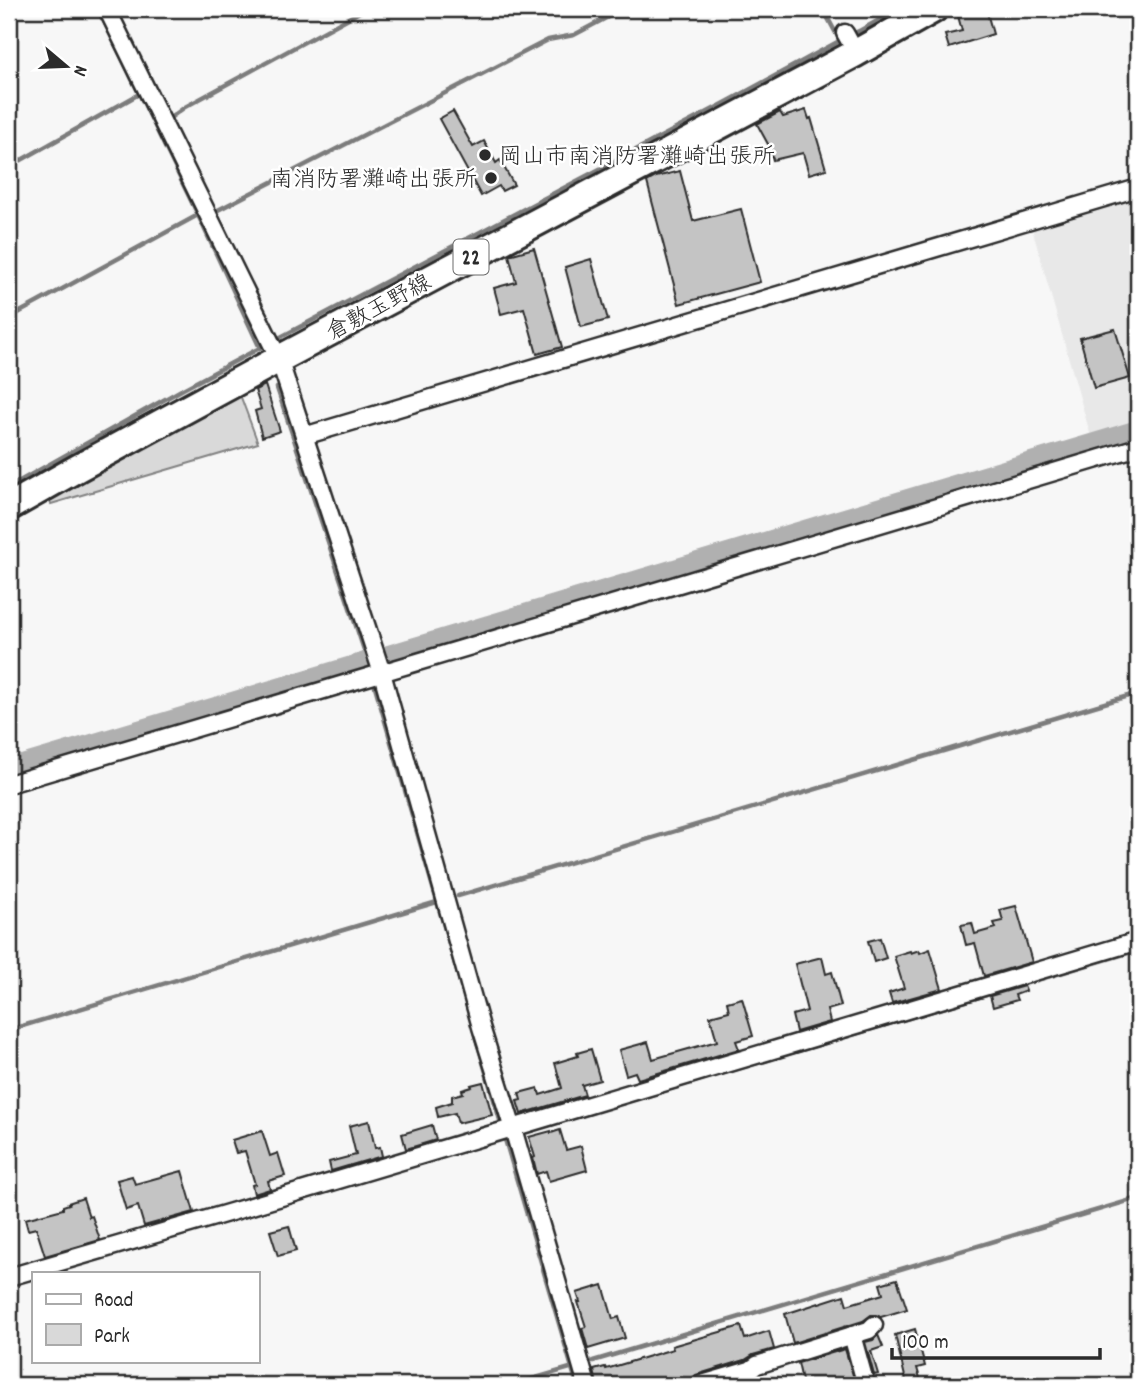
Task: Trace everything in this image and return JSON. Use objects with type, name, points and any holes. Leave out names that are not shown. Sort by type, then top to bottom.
[{"type":"main road","name":"倉敷玉野線","points":[[9,508],[273,348],[850,42],[934,9]]},
{"type":"street","points":[[107,9],[273,348],[304,436],[375,650],[377,673],[510,1132],[587,1385]]},
{"type":"street","points":[[304,436],[1138,188]]},
{"type":"street","points":[[9,783],[1138,447]]},
{"type":"street","points":[[9,1277],[510,1132],[1138,941]]},
{"type":"street","points":[[699,1385],[753,1377],[757,1365],[869,1330],[874,1325]]},
{"type":"street","points":[[852,1335],[867,1385]]},
{"type":"shaded area","points":[[1130,196],[1138,224],[1138,423],[1091,437],[1031,225]]},
{"type":"green space","points":[[239,392],[258,443],[51,504],[49,500]]},
{"type":"building","points":[[986,9],[993,34],[949,48],[945,35],[962,31],[957,12]]},
{"type":"building","points":[[806,110],[809,119],[811,118],[826,169],[809,174],[803,153],[773,160],[757,124],[780,112],[783,117]]},
{"type":"building","points":[[453,111],[473,147],[484,141],[496,163],[500,160],[514,185],[502,191],[499,186],[481,196],[439,119]]},
{"type":"building","points":[[680,171],[693,221],[741,209],[760,282],[679,304],[647,182]]},
{"type":"building","points":[[534,248],[562,347],[537,354],[524,308],[501,314],[494,288],[516,282],[509,255]]},
{"type":"building","points":[[591,259],[608,320],[581,327],[565,267]]},
{"type":"building","points":[[1115,329],[1130,378],[1094,388],[1080,338]]},
{"type":"building","points":[[265,385],[280,431],[262,437],[255,411],[261,409],[255,390]]},
{"type":"building","points":[[1016,906],[1032,962],[984,976],[975,943],[966,945],[961,925],[972,923],[975,934],[996,928],[994,923],[1003,921],[1000,910]]},
{"type":"building","points":[[880,938],[886,958],[874,962],[868,941]]},
{"type":"building","points":[[930,949],[942,989],[892,1003],[889,993],[904,988],[894,956]]},
{"type":"building","points":[[822,957],[826,974],[832,972],[841,1006],[827,1010],[830,1022],[796,1032],[792,1015],[807,1011],[795,964]]},
{"type":"building","points":[[1024,986],[1026,991],[1015,995],[1017,1000],[993,1007],[990,996]]},
{"type":"building","points":[[742,998],[753,1036],[736,1041],[739,1049],[638,1079],[635,1072],[626,1075],[619,1050],[648,1042],[653,1059],[717,1041],[710,1016],[729,1011],[727,1002]]},
{"type":"building","points":[[591,1049],[600,1080],[582,1085],[585,1095],[521,1114],[517,1101],[521,1100],[519,1093],[538,1088],[540,1095],[562,1088],[555,1063]]},
{"type":"building","points":[[483,1082],[492,1115],[458,1123],[455,1113],[438,1117],[436,1107],[452,1102],[452,1096],[463,1093],[462,1090],[472,1087],[471,1085]]},
{"type":"building","points":[[369,1121],[375,1148],[380,1147],[382,1156],[331,1171],[329,1162],[356,1155],[349,1126]]},
{"type":"building","points":[[432,1125],[436,1140],[406,1149],[402,1134]]},
{"type":"building","points":[[560,1130],[566,1150],[581,1146],[587,1170],[549,1181],[546,1171],[537,1174],[529,1137]]},
{"type":"building","points":[[262,1131],[270,1156],[278,1153],[285,1176],[268,1181],[270,1189],[254,1194],[252,1185],[255,1184],[245,1151],[236,1153],[232,1140]]},
{"type":"building","points":[[182,1171],[194,1212],[144,1226],[138,1206],[126,1210],[117,1180],[132,1176],[135,1184]]},
{"type":"building","points":[[83,1198],[100,1240],[45,1256],[36,1228],[28,1230],[25,1219],[63,1209],[68,1203]]},
{"type":"building","points":[[289,1226],[296,1251],[278,1256],[270,1231]]},
{"type":"building","points":[[897,1279],[907,1309],[881,1317],[871,1315],[863,1321],[793,1343],[785,1314],[844,1295],[847,1305],[883,1294],[880,1284]]},
{"type":"building","points":[[603,1285],[613,1319],[619,1317],[625,1338],[588,1349],[582,1328],[586,1327],[577,1293]]},
{"type":"building","points":[[741,1326],[745,1339],[769,1331],[774,1349],[673,1385],[597,1385],[594,1370],[606,1369],[673,1349],[672,1346]]},
{"type":"building","points":[[915,1329],[925,1366],[917,1368],[922,1385],[907,1385],[895,1335]]},
{"type":"building","points":[[878,1335],[883,1347],[871,1351],[878,1374],[874,1375],[865,1342]]},
{"type":"building","points":[[845,1349],[856,1385],[803,1385],[798,1363]]},
{"type":"waterway","points":[[98,9],[260,348]]},
{"type":"waterway","points":[[170,118],[185,107],[365,9]]},
{"type":"waterway","points":[[218,210],[548,40],[574,35],[623,9]]},
{"type":"waterway","points":[[823,9],[839,39]]},
{"type":"waterway","points":[[850,35],[899,9]]},
{"type":"waterway","points":[[275,340],[843,39]]},
{"type":"waterway","points":[[9,167],[139,94]]},
{"type":"waterway","points":[[9,318],[198,215]]},
{"type":"waterway","points":[[9,487],[267,344]]},
{"type":"waterway","points":[[277,388],[368,662],[469,1013]]},
{"type":"waterway","points":[[9,771],[1138,432]]},
{"type":"waterway","points":[[458,896],[1138,693]]},
{"type":"waterway","points":[[9,1030],[437,902]]},
{"type":"waterway","points":[[525,1132],[1138,950]]},
{"type":"waterway","points":[[474,1031],[502,1127]]},
{"type":"waterway","points":[[504,1136],[577,1385]]},
{"type":"waterway","points":[[593,1361],[1138,1198]]},
{"type":"waterway","points":[[512,1385],[570,1368]]},
{"type":"place","name":"岡山市南消防署灘崎出張所","points":[[485,155]]},
{"type":"place","name":"南消防署灘崎出張所","points":[[491,178]]}]
